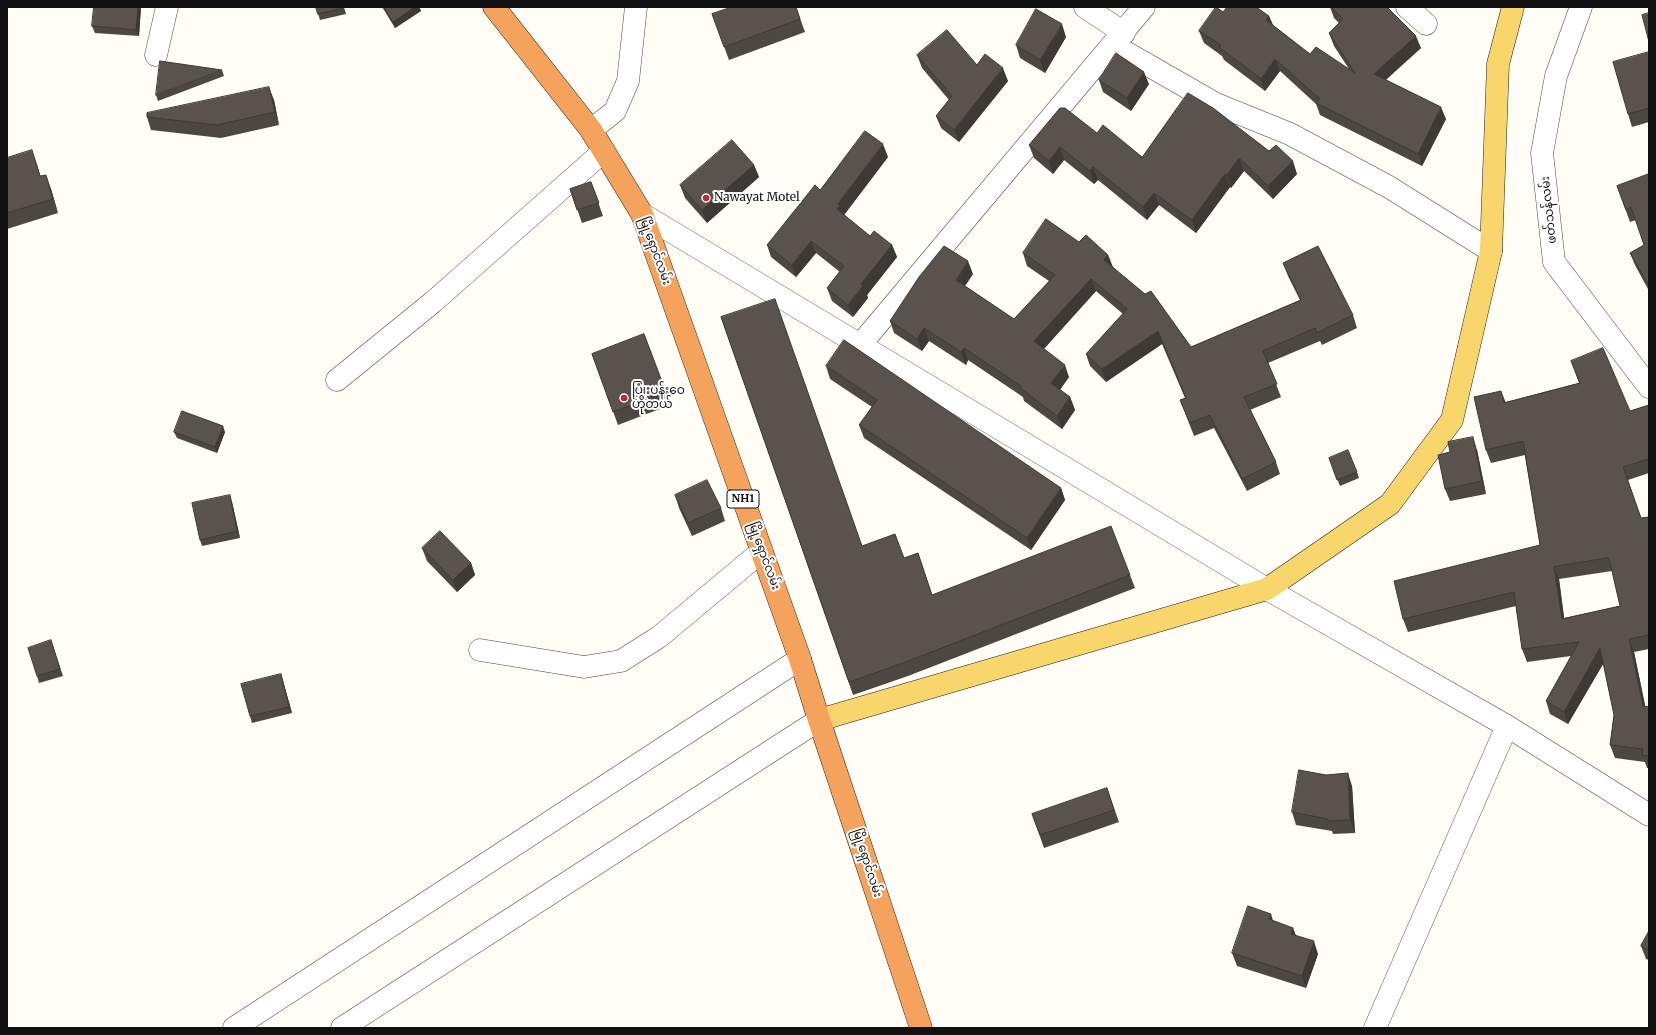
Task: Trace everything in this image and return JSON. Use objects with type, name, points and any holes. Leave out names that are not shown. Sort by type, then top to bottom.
[{"type":"highway","name":"မြို့ရှောင်လမ်း","points":[[494,7],[591,130],[642,214],[800,658],[819,720],[921,1028]]},
{"type":"main road","points":[[819,720],[1267,589],[1390,504],[1452,420],[1491,251],[1498,64],[1513,7]]},
{"type":"street","points":[[156,55],[167,7]]},
{"type":"street","points":[[591,130],[615,111],[628,82],[636,7]]},
{"type":"street","points":[[1085,7],[1118,39],[1216,104],[1290,134],[1388,187],[1491,251]]},
{"type":"street","points":[[860,345],[1144,7]]},
{"type":"street","points":[[1407,7],[1426,24]]},
{"type":"street","name":"ဖတ်သန်လမ်း","points":[[1581,7],[1556,76],[1542,153],[1554,262],[1649,387]]},
{"type":"street","points":[[337,380],[433,302],[604,151]]},
{"type":"street","points":[[642,214],[1267,589],[1507,726],[1649,815]]},
{"type":"street","points":[[480,650],[584,667],[621,661],[659,637],[762,551]]},
{"type":"street","points":[[234,1028],[800,658]]},
{"type":"street","points":[[342,1028],[819,720]]},
{"type":"street","points":[[1375,1028],[1507,726]]},
{"type":"building","points":[[94,7],[138,7],[136,30],[92,26]]},
{"type":"building","points":[[316,7],[343,7],[343,8],[318,14]]},
{"type":"building","points":[[384,7],[415,7],[393,22]]},
{"type":"building","points":[[732,7],[796,7],[800,19],[724,47],[712,14]]},
{"type":"building","points":[[1216,7],[1223,12],[1227,7],[1256,7],[1269,16],[1266,20],[1310,54],[1316,47],[1355,73],[1329,33],[1343,19],[1331,7],[1387,7],[1416,36],[1374,74],[1441,107],[1418,154],[1316,103],[1320,99],[1275,59],[1261,79],[1219,47],[1221,45],[1199,31]]},
{"type":"building","points":[[1036,9],[1062,24],[1040,60],[1016,45]]},
{"type":"building","points":[[1649,13],[1649,42],[1642,15]]},
{"type":"building","points":[[947,30],[977,65],[985,54],[1003,68],[954,130],[936,116],[952,96],[917,55]]},
{"type":"building","points":[[1649,52],[1649,108],[1628,114],[1613,62]]},
{"type":"building","points":[[1116,53],[1144,72],[1127,98],[1099,80]]},
{"type":"building","points":[[160,61],[222,70],[156,95]]},
{"type":"building","points":[[269,87],[275,112],[217,125],[147,117],[147,113]]},
{"type":"building","points":[[1188,93],[1213,108],[1269,151],[1276,145],[1293,161],[1268,186],[1239,158],[1227,175],[1225,174],[1192,220],[1154,193],[1143,207],[1093,167],[1090,171],[1060,147],[1049,161],[1029,145],[1060,108],[1065,108],[1097,133],[1103,125],[1142,157]]},
{"type":"building","points":[[865,131],[883,144],[838,204],[840,206],[837,209],[870,236],[874,231],[892,245],[861,284],[863,286],[848,305],[827,288],[844,266],[811,241],[792,265],[767,245],[815,185],[820,190]]},
{"type":"building","points":[[732,140],[754,165],[702,210],[680,185]]},
{"type":"building","points":[[32,150],[40,176],[46,175],[53,199],[7,213],[7,158]]},
{"type":"building","points":[[1649,174],[1649,286],[1630,253],[1644,245],[1631,207],[1626,210],[1617,186]]},
{"type":"building","points":[[591,182],[599,203],[577,210],[570,189]]},
{"type":"building","points":[[1046,219],[1079,242],[1086,235],[1108,255],[1104,260],[1145,294],[1151,291],[1191,347],[1301,300],[1283,263],[1318,246],[1353,315],[1317,333],[1315,328],[1263,351],[1277,384],[1244,397],[1276,462],[1242,479],[1210,415],[1190,423],[1180,400],[1186,398],[1158,331],[1102,369],[1086,354],[1127,309],[1091,279],[1034,341],[1065,365],[1051,383],[1070,397],[1057,416],[1020,388],[1021,386],[964,348],[961,352],[924,328],[917,339],[890,321],[919,277],[944,246],[968,261],[956,280],[1014,319],[1055,275],[1023,253]]},
{"type":"building","points":[[775,299],[862,546],[895,534],[904,558],[918,553],[932,595],[1111,526],[1130,575],[903,663],[849,682],[721,317]]},
{"type":"building","points":[[644,334],[666,392],[613,412],[592,354]]},
{"type":"building","points":[[844,340],[1061,488],[1027,538],[859,425],[877,400],[826,366]]},
{"type":"building","points":[[1603,348],[1630,411],[1649,405],[1649,459],[1623,467],[1641,518],[1649,517],[1649,635],[1629,639],[1643,706],[1649,707],[1649,756],[1642,755],[1643,749],[1610,745],[1614,715],[1600,648],[1564,712],[1546,701],[1579,642],[1522,649],[1514,592],[1403,619],[1394,581],[1540,545],[1523,441],[1486,450],[1474,397],[1501,391],[1504,403],[1580,383],[1571,361]],"holes":[[[1609,558],[1620,606],[1562,619],[1554,567]]]},
{"type":"building","points":[[182,411],[223,426],[215,447],[174,432]]},
{"type":"building","points":[[1473,437],[1482,481],[1445,489],[1438,455],[1450,452],[1448,442]]},
{"type":"building","points":[[1348,450],[1357,472],[1337,480],[1329,458]]},
{"type":"building","points":[[707,480],[721,508],[688,523],[675,495]]},
{"type":"building","points":[[230,495],[237,531],[200,540],[192,503]]},
{"type":"building","points":[[440,531],[471,563],[453,580],[422,548]]},
{"type":"building","points":[[51,640],[60,669],[37,676],[28,648]]},
{"type":"building","points":[[281,674],[289,707],[250,716],[241,684]]},
{"type":"building","points":[[1299,770],[1326,775],[1348,773],[1350,820],[1328,821],[1328,819],[1292,812]]},
{"type":"building","points":[[1107,788],[1114,810],[1040,835],[1032,814]]},
{"type":"building","points":[[1248,906],[1271,914],[1269,919],[1293,928],[1291,934],[1314,941],[1302,976],[1232,953]]},
{"type":"building","points":[[1649,931],[1649,950],[1641,946]]},
{"type":"place","name":"Nawayat Motel","points":[[706,198]]},
{"type":"place","name":"ပြုံးပန်းဝေ ဟိုတယ်","points":[[624,398]]}]
